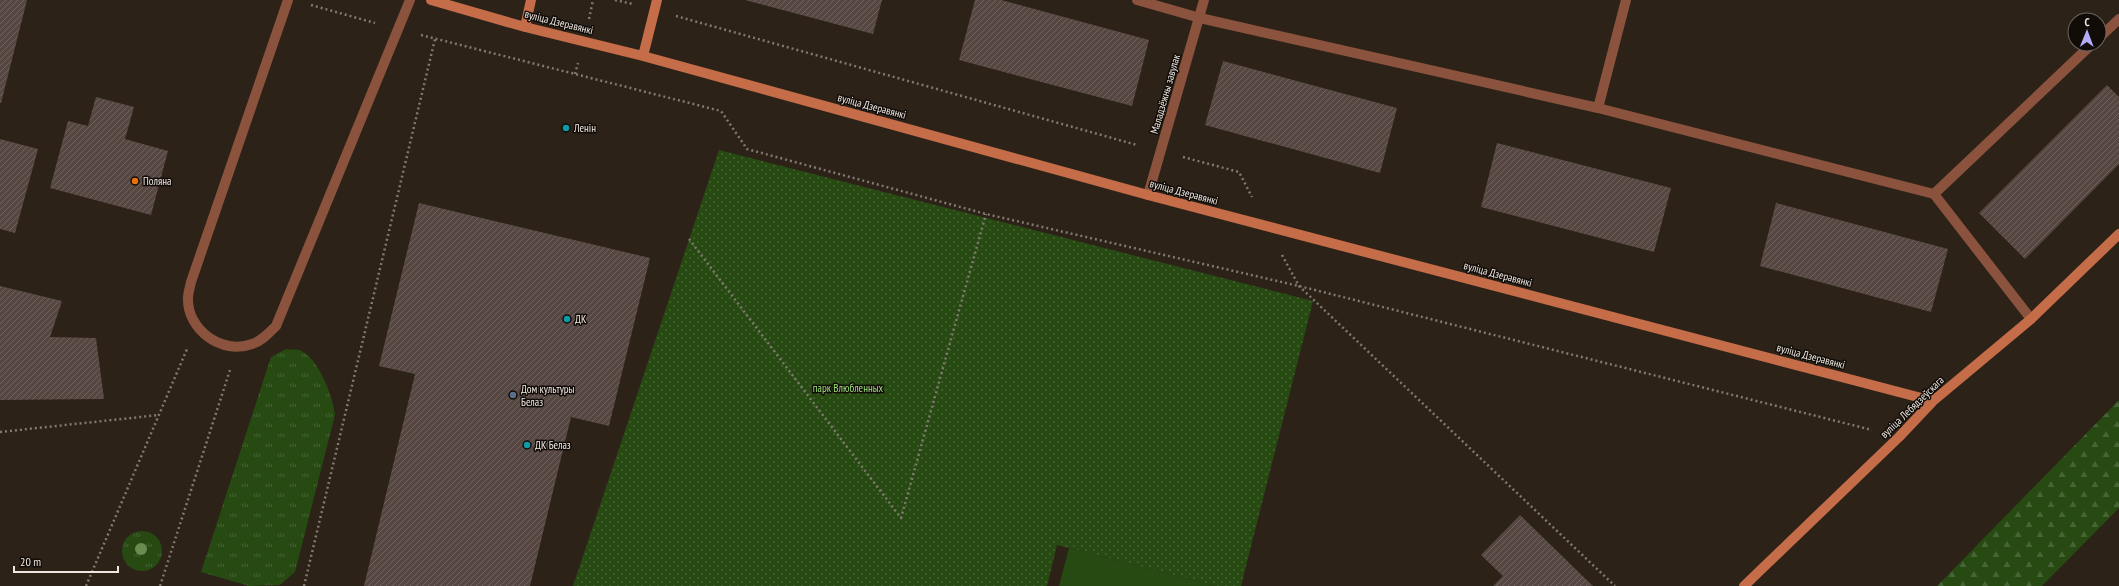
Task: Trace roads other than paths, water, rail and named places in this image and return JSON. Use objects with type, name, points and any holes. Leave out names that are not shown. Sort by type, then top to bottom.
[{"type":"street","points":[[288,0],[191,282],[188,298],[190,313],[197,327],[208,337],[222,344],[237,347],[252,344],[266,337],[276,326],[410,0]]},
{"type":"street","name":"вуліца Дзеравянкі","points":[[431,0],[525,27],[643,56],[1148,195],[1933,401]]},
{"type":"street","points":[[525,27],[531,0]]},
{"type":"street","points":[[1138,0],[1200,18],[1598,108],[1934,194],[2031,319]]},
{"type":"street","name":"Маладзёжны завулак","points":[[1148,195],[1204,0]]},
{"type":"street","points":[[1598,108],[1626,0]]},
{"type":"street","points":[[643,56],[656,5]]},
{"type":"street","points":[[2107,30],[2119,19]]},
{"type":"street","points":[[1934,194],[2084,52]]},
{"type":"street","name":"вуліца Лебядзеўскага","points":[[1744,586],[1899,437],[1933,401],[2031,319],[2119,234]]},
{"type":"place","name":"Ленін","points":[[566,128]]},
{"type":"place","name":"Поляна","points":[[135,181]]},
{"type":"place","name":"ДК","points":[[567,319]]},
{"type":"place","name":"Дом культуры Белаз","points":[[513,395]]},
{"type":"place","name":"ДК Белаз","points":[[527,445]]},
{"type":"park label","name":"парк Влюбленных","points":[[848,388]]}]
